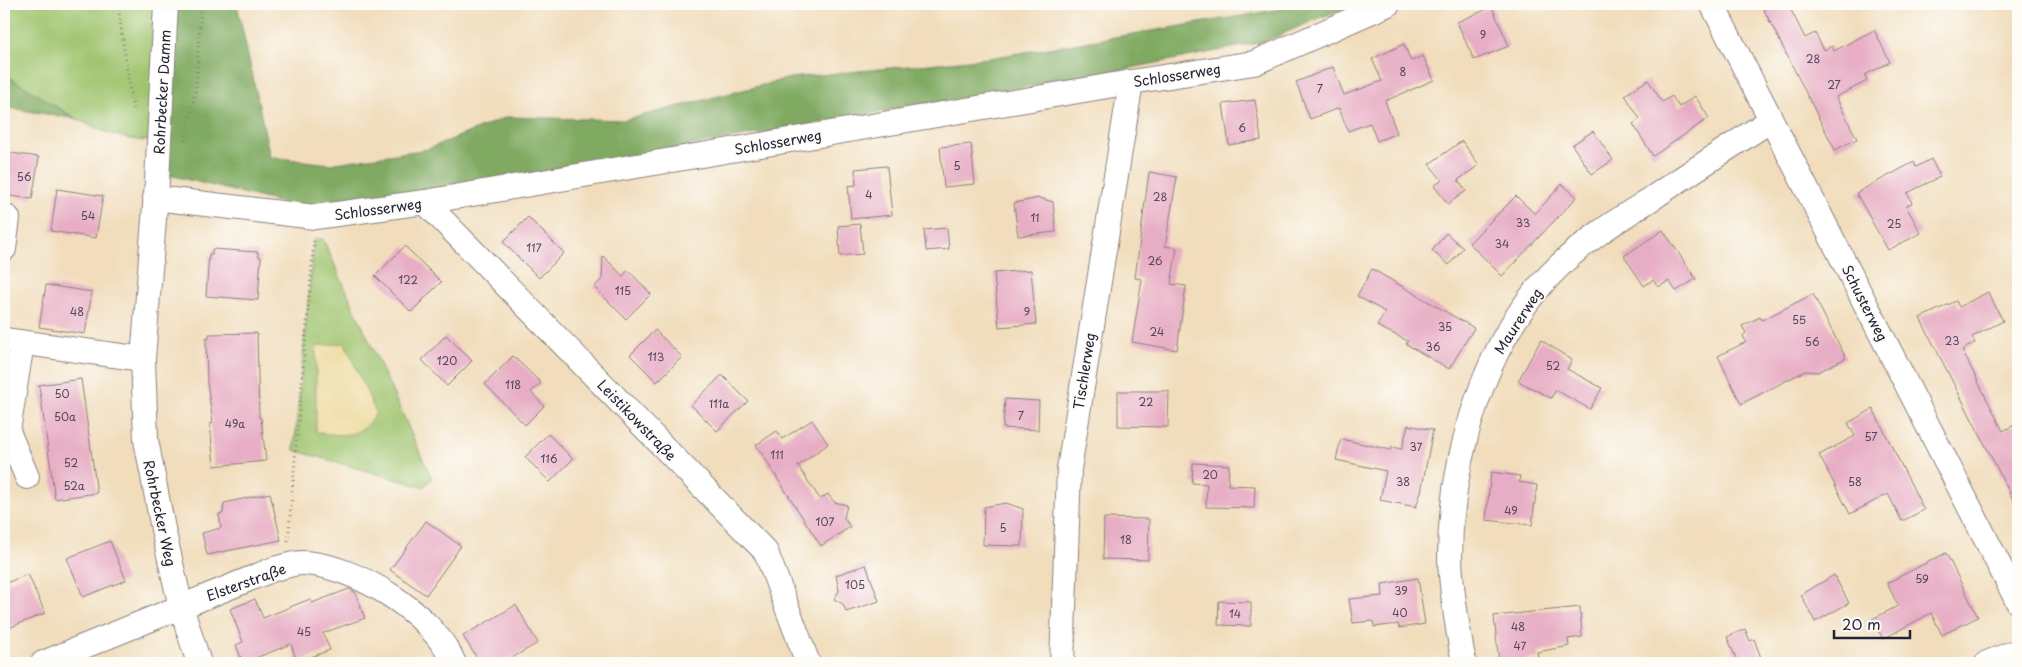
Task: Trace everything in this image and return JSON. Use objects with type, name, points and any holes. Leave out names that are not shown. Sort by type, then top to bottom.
[{"type":"street","name":"Rohrbecker Damm","points":[[156,190],[166,4]]},
{"type":"street","name":"Schlosserweg","points":[[156,190],[315,217],[425,202],[1131,82],[1254,64],[1388,4]]},
{"type":"street","name":"Schusterweg","points":[[1712,4],[2018,602]]},
{"type":"street","name":"Tischlerweg","points":[[1062,663],[1069,469],[1131,82]]},
{"type":"street","name":"Maurerweg","points":[[1464,663],[1450,559],[1457,470],[1476,402],[1499,347],[1531,298],[1556,269],[1593,237],[1771,120]]},
{"type":"street","name":"Rohrbecker Weg","points":[[156,190],[143,359],[146,440],[162,529],[181,607],[199,663]]},
{"type":"street","name":"Leistikowstraße","points":[[425,202],[766,552],[808,663]]},
{"type":"street","points":[[4,249],[8,218]]},
{"type":"street","points":[[26,476],[8,431],[13,341],[143,359]]},
{"type":"street","name":"Elsterstraße","points":[[43,663],[274,569],[303,563],[340,571],[386,592],[421,619],[450,654],[454,663]]},
{"type":"street","points":[[1987,663],[2018,651]]},
{"type":"path","points":[[118,4],[130,99],[136,117]]},
{"type":"path","points":[[184,143],[188,136],[196,88],[201,4]]},
{"type":"path","points":[[286,566],[294,450],[315,217]]},
{"type":"green space","points":[[4,4],[157,4],[149,141],[111,134],[92,126],[55,106],[4,74]]},
{"type":"green space","points":[[157,4],[237,4],[270,157],[330,164],[428,149],[507,117],[625,120],[790,78],[989,58],[1277,10],[1291,4],[1353,4],[1263,42],[1126,69],[449,188],[311,210],[161,173]]},
{"type":"green space","points":[[4,74],[76,119],[4,107]]},
{"type":"green space","points":[[314,239],[323,239],[432,479],[423,487],[294,450]]},
{"type":"sand","points":[[345,343],[376,413],[364,427],[350,434],[316,432],[316,346]]},
{"type":"building","points":[[1761,4],[1788,4],[1805,38],[1815,33],[1824,50],[1832,46],[1834,51],[1874,30],[1890,62],[1865,75],[1867,81],[1836,97],[1857,139],[1835,150]]},
{"type":"building","points":[[1492,7],[1509,46],[1474,60],[1457,22]]},
{"type":"building","points":[[1404,44],[1411,61],[1423,56],[1434,80],[1385,101],[1397,133],[1377,141],[1370,123],[1348,131],[1339,108],[1310,119],[1296,82],[1333,67],[1344,95],[1382,81],[1372,59]]},
{"type":"building","points":[[1648,80],[1662,102],[1672,96],[1679,107],[1695,96],[1709,118],[1653,156],[1633,124],[1640,119],[1625,95]]},
{"type":"building","points":[[1255,100],[1261,140],[1229,145],[1223,104]]},
{"type":"building","points":[[1593,131],[1613,160],[1592,174],[1572,145]]},
{"type":"building","points":[[1462,141],[1479,165],[1458,180],[1466,191],[1448,204],[1434,186],[1442,180],[1429,164]]},
{"type":"building","points":[[971,144],[975,184],[944,187],[940,147]]},
{"type":"building","points":[[4,152],[39,157],[32,199],[4,195]]},
{"type":"building","points":[[1931,159],[1940,177],[1907,193],[1912,203],[1906,206],[1921,233],[1888,250],[1856,193],[1914,162],[1916,167]]},
{"type":"building","points":[[887,166],[892,215],[851,219],[848,186],[856,185],[855,169]]},
{"type":"building","points":[[1149,172],[1177,177],[1165,246],[1177,248],[1171,284],[1186,286],[1177,350],[1132,342],[1142,279],[1135,278]]},
{"type":"building","points":[[1562,184],[1577,197],[1502,276],[1469,243],[1516,196],[1535,214]]},
{"type":"building","points":[[57,189],[103,196],[96,238],[51,231]]},
{"type":"building","points":[[1039,198],[1053,202],[1056,232],[1018,236],[1014,203]]},
{"type":"building","points":[[528,217],[564,253],[539,278],[503,242]]},
{"type":"building","points":[[860,224],[863,254],[840,256],[838,226]]},
{"type":"building","points":[[947,228],[949,249],[926,251],[924,230]]},
{"type":"building","points":[[1663,230],[1696,279],[1676,291],[1669,281],[1658,287],[1653,280],[1644,286],[1624,256]]},
{"type":"building","points":[[1446,233],[1463,248],[1449,265],[1432,251]]},
{"type":"building","points":[[405,246],[441,282],[411,312],[375,276]]},
{"type":"building","points":[[212,249],[258,252],[258,256],[261,257],[258,300],[206,296],[209,254],[212,254]]},
{"type":"building","points":[[603,256],[623,276],[628,270],[651,294],[626,319],[594,287],[602,279]]},
{"type":"building","points":[[1372,269],[1474,328],[1449,369],[1406,344],[1408,341],[1377,326],[1385,312],[1357,296]]},
{"type":"building","points":[[1031,270],[1036,324],[999,327],[994,273]]},
{"type":"building","points":[[46,285],[92,292],[85,334],[39,327]]},
{"type":"building","points":[[1988,292],[2003,321],[1972,337],[1975,343],[1962,350],[2003,431],[2018,423],[2018,509],[1920,318],[1956,301],[1959,307]]},
{"type":"building","points":[[1813,294],[1846,358],[1818,372],[1805,371],[1741,404],[1718,356],[1746,342],[1743,336],[1746,333],[1742,326],[1760,317],[1762,320]]},
{"type":"building","points":[[655,330],[682,357],[657,382],[630,355]]},
{"type":"building","points":[[257,333],[259,418],[261,418],[266,461],[214,466],[210,424],[213,423],[207,382],[206,338],[209,339],[209,334]]},
{"type":"building","points":[[446,335],[472,361],[447,386],[422,360]]},
{"type":"building","points":[[1541,340],[1572,360],[1567,369],[1602,388],[1590,409],[1556,390],[1551,398],[1518,381]]},
{"type":"building","points":[[513,356],[541,383],[531,392],[544,406],[525,425],[485,384]]},
{"type":"building","points":[[722,375],[748,401],[717,431],[691,405]]},
{"type":"building","points":[[81,379],[97,493],[55,499],[39,385]]},
{"type":"building","points":[[1118,391],[1169,391],[1168,427],[1118,426]]},
{"type":"building","points":[[1005,399],[1039,401],[1038,430],[1003,428]]},
{"type":"building","points":[[1873,409],[1924,510],[1902,521],[1888,494],[1850,514],[1819,455],[1855,436],[1848,423]]},
{"type":"building","points":[[812,420],[828,444],[798,466],[820,499],[828,494],[834,502],[847,505],[844,518],[850,527],[821,546],[756,445],[777,431],[782,439]]},
{"type":"building","points":[[1408,425],[1433,430],[1421,492],[1416,507],[1380,500],[1386,471],[1336,460],[1341,439],[1391,450],[1392,447],[1402,449]]},
{"type":"building","points":[[548,434],[573,459],[550,482],[525,457]]},
{"type":"building","points":[[1193,463],[1229,465],[1228,485],[1255,486],[1254,508],[1206,507],[1207,484],[1192,483]]},
{"type":"building","points":[[1491,472],[1520,476],[1519,482],[1537,485],[1532,525],[1486,520]]},
{"type":"building","points":[[270,493],[281,540],[207,555],[202,533],[221,528],[219,514],[223,513],[224,503]]},
{"type":"building","points":[[1006,503],[1023,509],[1022,546],[983,545],[984,507]]},
{"type":"building","points":[[1104,518],[1149,519],[1148,560],[1103,559]]},
{"type":"building","points":[[426,521],[461,546],[426,595],[390,570]]},
{"type":"building","points":[[110,541],[126,580],[83,597],[67,558]]},
{"type":"building","points":[[1946,553],[1978,617],[1942,635],[1931,613],[1883,639],[1872,619],[1898,606],[1887,583]]},
{"type":"building","points":[[866,565],[879,601],[846,612],[843,604],[834,599],[839,591],[836,575]]},
{"type":"building","points":[[28,574],[45,613],[4,630],[4,584]]},
{"type":"building","points":[[1834,575],[1849,603],[1815,622],[1801,595]]},
{"type":"building","points":[[1418,578],[1425,624],[1399,628],[1398,624],[1374,627],[1373,621],[1353,623],[1349,599],[1383,596],[1382,584]]},
{"type":"building","points":[[349,589],[355,592],[365,618],[323,633],[330,650],[297,662],[291,644],[243,663],[236,645],[243,642],[230,609],[255,599],[263,618],[310,599],[312,603]]},
{"type":"building","points":[[1219,601],[1251,602],[1251,626],[1218,625]]},
{"type":"building","points":[[516,605],[538,643],[503,663],[480,663],[463,636]]},
{"type":"building","points":[[1580,607],[1582,637],[1568,639],[1569,646],[1537,652],[1538,658],[1499,663],[1494,616]]},
{"type":"building","points":[[1745,629],[1750,641],[1754,639],[1763,663],[1738,663],[1727,637]]}]
